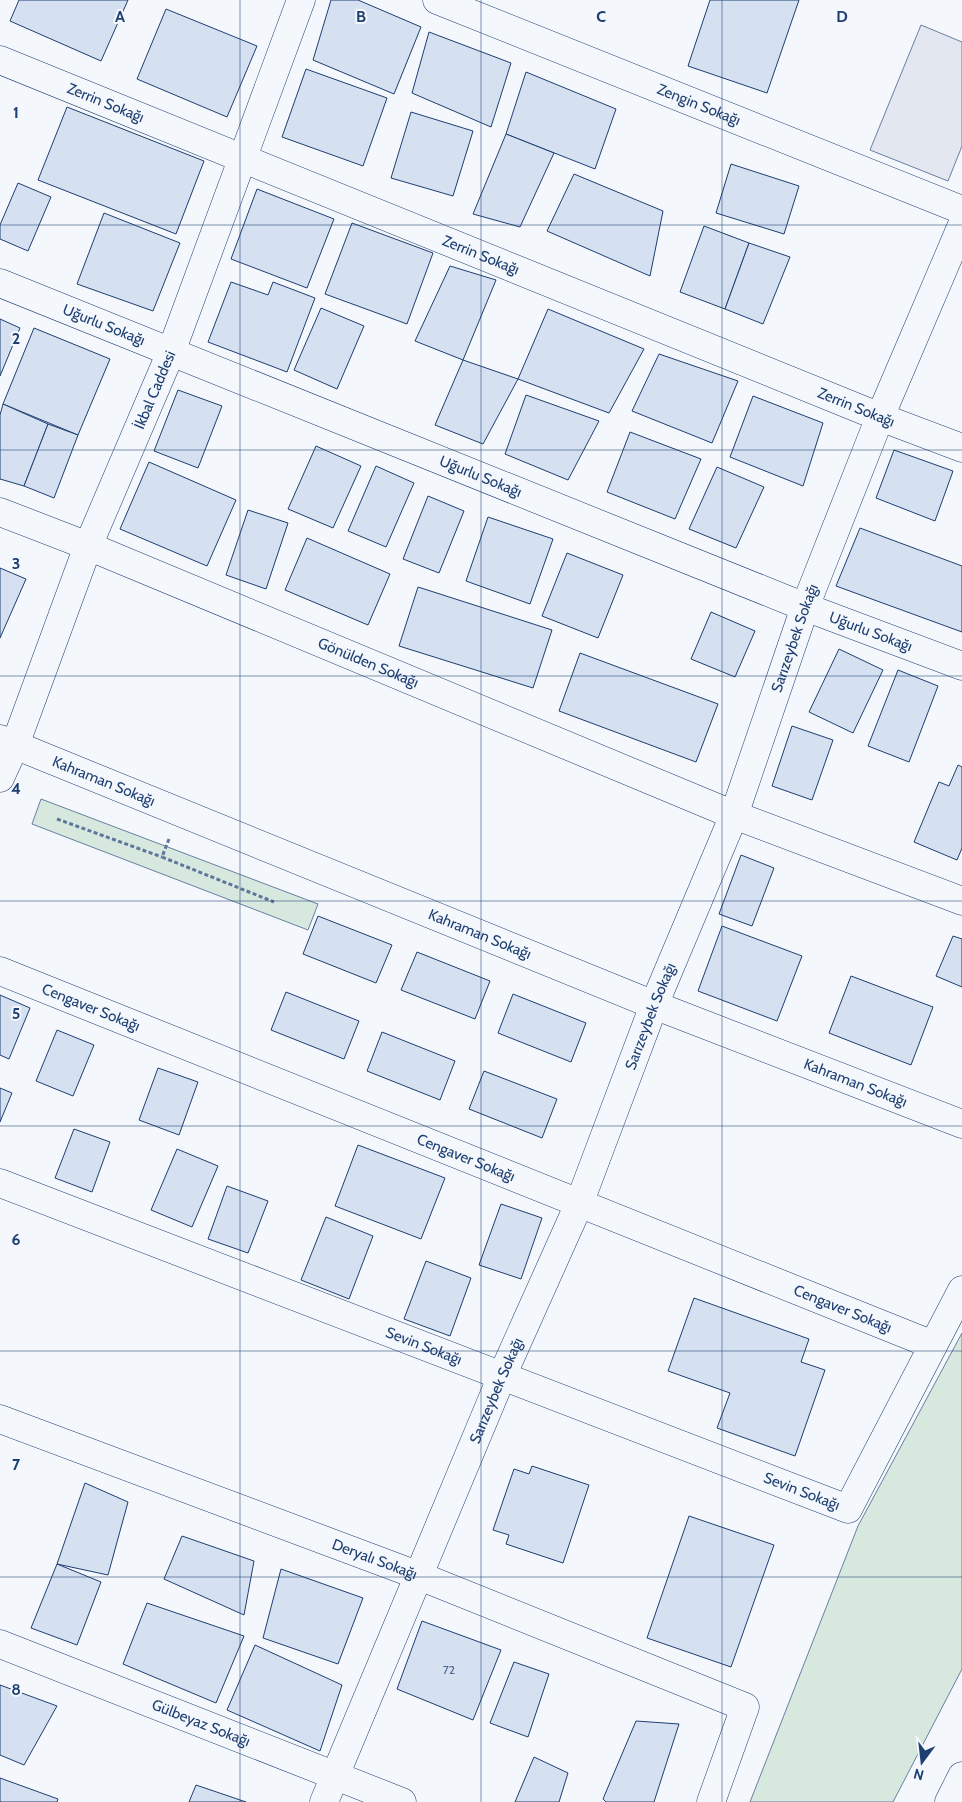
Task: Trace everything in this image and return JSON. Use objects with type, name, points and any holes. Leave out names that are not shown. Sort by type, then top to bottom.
[{"type":"main road","name":"İkbal Caddesi","points":[[0,778],[7,742],[171,352],[301,0]]},
{"type":"main road","name":"Zengin Sokağı","points":[[437,0],[962,210]]},
{"type":"main road","name":"Zerrin Sokağı","points":[[0,60],[880,417],[962,448]]},
{"type":"main road","name":"Sarızeybek Sokağı","points":[[324,1802],[417,1575],[502,1376],[579,1204],[654,1005],[734,815],[805,607],[880,417],[962,225]]},
{"type":"main road","name":"Uğurlu Sokağı","points":[[0,283],[805,607],[962,666]]},
{"type":"main road","name":"Gönülden Sokağı","points":[[0,512],[88,546],[734,815],[962,902]]},
{"type":"main road","name":"Kahraman Sokağı","points":[[7,742],[654,1005],[962,1124]]},
{"type":"main road","name":"Cengaver Sokağı","points":[[0,971],[933,1345]]},
{"type":"main road","name":"Sevin Sokağı","points":[[0,1183],[848,1509],[933,1345]]},
{"type":"main road","points":[[933,1345],[962,1290]]},
{"type":"main road","name":"Deryalı Sokağı","points":[[0,1420],[417,1575],[745,1707],[711,1802]]},
{"type":"main road","name":"Gülbeyaz Sokağı","points":[[0,1644],[402,1802]]},
{"type":"main road","points":[[949,1802],[962,1776]]},
{"type":"path","points":[[162,857],[180,813]]},
{"type":"path","points":[[57,819],[162,857],[274,902]]},
{"type":"shaded area","points":[[921,25],[962,42],[962,146],[948,181],[870,150]]},
{"type":"shaded area","points":[[41,799],[318,904],[308,930],[32,824]]},
{"type":"shaded area","points":[[962,1333],[962,1669],[893,1802],[750,1802],[858,1526]]},
{"type":"building","points":[[19,0],[128,0],[101,61],[10,21]]},
{"type":"building","points":[[331,0],[358,0],[421,27],[394,94],[313,60]]},
{"type":"building","points":[[710,0],[799,0],[767,93],[688,66]]},
{"type":"building","points":[[166,9],[257,46],[227,117],[137,79]]},
{"type":"building","points":[[429,32],[511,63],[491,127],[412,93]]},
{"type":"building","points":[[306,69],[387,98],[363,166],[282,137]]},
{"type":"building","points":[[526,72],[616,109],[595,169],[506,134]]},
{"type":"building","points":[[67,107],[204,161],[176,234],[38,180]]},
{"type":"building","points":[[411,112],[473,131],[453,196],[391,178]]},
{"type":"building","points":[[506,134],[554,153],[520,227],[473,214]]},
{"type":"building","points":[[731,164],[799,186],[784,234],[716,213]]},
{"type":"building","points":[[574,174],[663,211],[650,276],[547,231]]},
{"type":"building","points":[[18,183],[51,197],[28,251],[0,239],[0,225]]},
{"type":"building","points":[[257,189],[334,219],[307,288],[231,259]]},
{"type":"building","points":[[104,213],[180,243],[153,311],[77,284]]},
{"type":"building","points":[[352,223],[433,253],[407,324],[325,294]]},
{"type":"building","points":[[704,226],[749,243],[725,309],[680,292]]},
{"type":"building","points":[[749,243],[790,257],[763,324],[725,309]]},
{"type":"building","points":[[450,266],[496,280],[463,360],[415,341]]},
{"type":"building","points":[[231,282],[268,295],[273,282],[315,298],[287,372],[208,342]]},
{"type":"building","points":[[321,308],[364,326],[337,389],[294,370]]},
{"type":"building","points":[[548,309],[644,349],[609,413],[518,379]]},
{"type":"building","points":[[0,319],[20,328],[0,376]]},
{"type":"building","points":[[34,328],[110,359],[78,435],[3,404]]},
{"type":"building","points":[[659,354],[738,381],[712,443],[632,411]]},
{"type":"building","points":[[463,360],[518,379],[483,444],[435,425]]},
{"type":"building","points":[[178,390],[222,406],[198,468],[154,451]]},
{"type":"building","points":[[526,395],[599,421],[568,480],[505,454]]},
{"type":"building","points":[[753,396],[823,423],[803,486],[730,457]]},
{"type":"building","points":[[3,404],[48,424],[24,486],[0,479],[0,415]]},
{"type":"building","points":[[48,424],[78,435],[54,498],[24,486]]},
{"type":"building","points":[[630,432],[701,459],[675,519],[607,492]]},
{"type":"building","points":[[316,446],[361,466],[333,528],[288,509]]},
{"type":"building","points":[[894,450],[953,471],[935,521],[876,498]]},
{"type":"building","points":[[149,462],[236,500],[207,566],[120,529]]},
{"type":"building","points":[[376,466],[414,483],[386,547],[348,531]]},
{"type":"building","points":[[717,467],[764,487],[736,548],[689,529]]},
{"type":"building","points":[[428,496],[464,511],[439,573],[403,559]]},
{"type":"building","points":[[248,510],[288,523],[266,589],[226,575]]},
{"type":"building","points":[[488,517],[553,539],[530,604],[466,581]]},
{"type":"building","points":[[860,528],[962,566],[962,632],[836,586]]},
{"type":"building","points":[[307,538],[390,574],[368,625],[285,590]]},
{"type":"building","points":[[567,553],[623,575],[598,638],[542,616]]},
{"type":"building","points":[[0,568],[26,579],[0,638]]},
{"type":"building","points":[[418,587],[552,630],[533,688],[399,646]]},
{"type":"building","points":[[711,612],[755,631],[735,677],[691,659]]},
{"type":"building","points":[[839,649],[883,670],[853,733],[809,712]]},
{"type":"building","points":[[580,653],[718,704],[696,762],[559,711]]},
{"type":"building","points":[[898,670],[938,686],[909,762],[868,746]]},
{"type":"building","points":[[792,726],[833,740],[812,800],[772,786]]},
{"type":"building","points":[[958,765],[962,767],[962,848],[957,860],[914,842],[939,782],[949,786]]},
{"type":"building","points":[[741,855],[774,868],[752,926],[719,914]]},
{"type":"building","points":[[318,916],[392,945],[376,983],[303,954]]},
{"type":"building","points":[[722,926],[802,956],[777,1021],[698,991]]},
{"type":"building","points":[[953,936],[962,939],[962,987],[936,976]]},
{"type":"building","points":[[417,952],[490,981],[475,1019],[401,990]]},
{"type":"building","points":[[851,976],[933,1007],[911,1065],[829,1033]]},
{"type":"building","points":[[286,992],[359,1021],[344,1059],[271,1030]]},
{"type":"building","points":[[513,994],[586,1023],[571,1062],[498,1033]]},
{"type":"building","points":[[0,995],[30,1008],[9,1059],[0,1055]]},
{"type":"building","points":[[57,1030],[94,1045],[73,1096],[36,1081]]},
{"type":"building","points":[[382,1032],[455,1061],[440,1100],[367,1071]]},
{"type":"building","points":[[158,1068],[198,1082],[179,1135],[139,1120]]},
{"type":"building","points":[[484,1071],[557,1099],[542,1138],[469,1109]]},
{"type":"building","points":[[0,1088],[12,1093],[0,1122]]},
{"type":"building","points":[[74,1129],[110,1142],[92,1192],[55,1178]]},
{"type":"building","points":[[358,1145],[445,1178],[421,1239],[335,1206]]},
{"type":"building","points":[[177,1149],[218,1166],[192,1227],[151,1210]]},
{"type":"building","points":[[227,1186],[268,1201],[248,1253],[208,1239]]},
{"type":"building","points":[[501,1204],[542,1218],[521,1279],[479,1265]]},
{"type":"building","points":[[326,1217],[373,1236],[349,1299],[301,1280]]},
{"type":"building","points":[[426,1261],[471,1278],[450,1336],[404,1319]]},
{"type":"building","points":[[694,1298],[809,1339],[801,1362],[825,1370],[795,1456],[717,1428],[730,1393],[668,1371]]},
{"type":"building","points":[[532,1466],[589,1485],[563,1563],[506,1544],[509,1535],[493,1530],[514,1469],[529,1474]]},
{"type":"building","points":[[85,1483],[128,1502],[108,1575],[57,1564]]},
{"type":"building","points":[[689,1516],[774,1545],[731,1667],[647,1638]]},
{"type":"building","points":[[182,1536],[254,1561],[244,1615],[164,1579]]},
{"type":"building","points":[[57,1564],[101,1582],[77,1645],[31,1628]]},
{"type":"building","points":[[281,1569],[363,1598],[338,1664],[263,1638]]},
{"type":"building","points":[[147,1603],[244,1636],[216,1703],[123,1664]]},
{"type":"building","points":[[422,1621],[501,1650],[473,1720],[397,1689]]},
{"type":"building","points":[[255,1645],[342,1685],[320,1751],[227,1710]]},
{"type":"building","points":[[514,1662],[549,1674],[528,1737],[490,1723]]},
{"type":"building","points":[[0,1685],[57,1706],[24,1765],[0,1755]]},
{"type":"building","points":[[636,1721],[679,1724],[654,1802],[606,1802],[603,1799]]},
{"type":"building","points":[[534,1757],[568,1773],[559,1802],[515,1802]]},
{"type":"building","points":[[0,1778],[58,1799],[57,1802],[0,1802]]},
{"type":"building","points":[[196,1785],[246,1802],[189,1802]]}]
